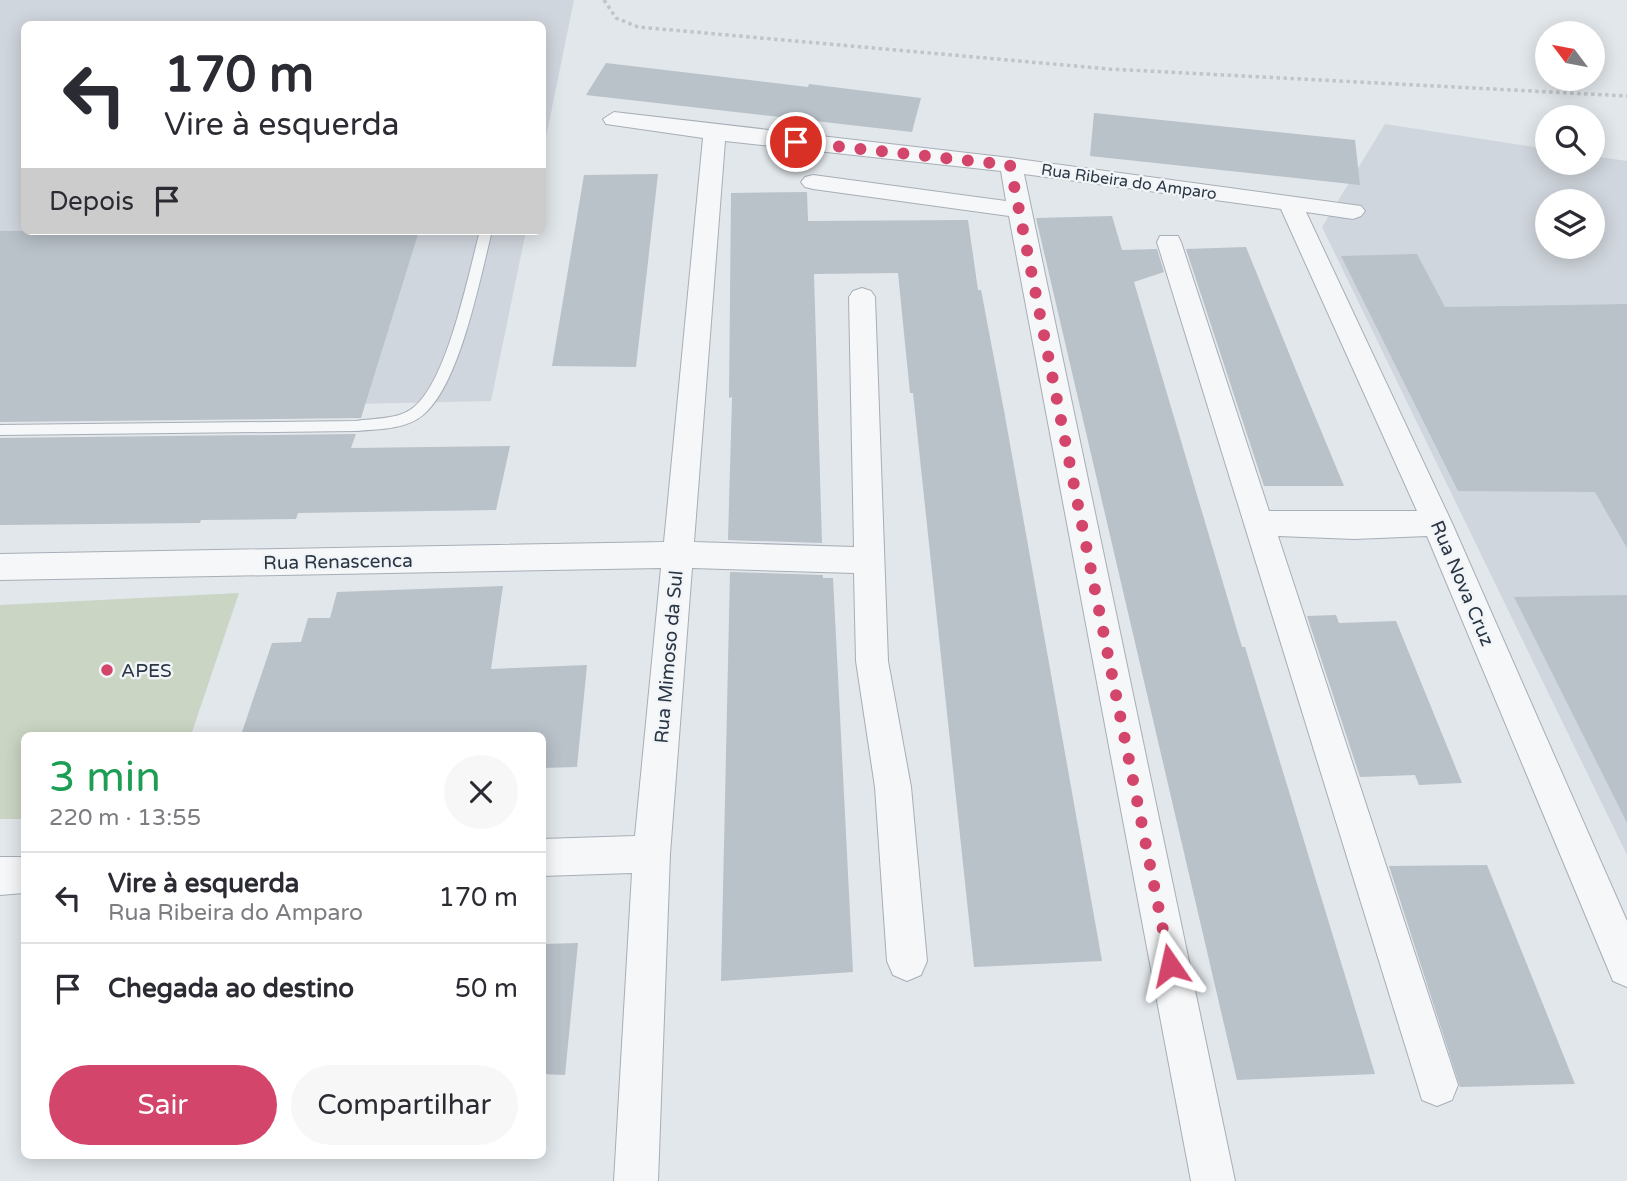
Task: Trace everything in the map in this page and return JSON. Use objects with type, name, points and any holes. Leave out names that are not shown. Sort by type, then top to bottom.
[{"type":"street","name":"Rua Ribeira do Amparo","points":[[614,119],[715,133],[1010,165],[1353,211]]},
{"type":"street","name":"Rua Mimoso da Sul","points":[[636,1181],[652,854],[715,133]]},
{"type":"street","points":[[1010,165],[1213,1181]]},
{"type":"street","points":[[813,182],[1019,210]]},
{"type":"street","name":"Rua Nova Cruz","points":[[1290,203],[1437,523],[1627,967]]},
{"type":"street","points":[[1169,242],[1437,1085]]},
{"type":"street","points":[[862,297],[872,660],[893,786],[907,961]]},
{"type":"street","points":[[1260,523],[1354,526],[1437,523]]},
{"type":"street","name":"Rua Renascenca","points":[[0,567],[677,555],[868,561]]},
{"type":"street","points":[[546,858],[652,854]]},
{"type":"street","points":[[0,876],[21,875]]},
{"type":"lane","points":[[0,430],[356,426],[403,419],[420,411],[431,397],[451,353],[485,235]]},
{"type":"path","points":[[604,0],[616,18],[638,27],[1109,69],[1627,96]]},
{"type":"shaded area","points":[[0,0],[574,0],[546,137],[546,21],[21,21],[21,235],[525,235],[491,401],[0,412]]},
{"type":"shaded area","points":[[1385,124],[1535,147],[1535,175],[1605,175],[1605,158],[1627,161],[1627,855],[1322,227]]},
{"type":"green space","name":"APES","points":[[239,593],[192,732],[21,732],[21,819],[0,819],[0,605]]},
{"type":"building","points":[[606,63],[921,98],[912,132],[586,95]]},
{"type":"building","points":[[1094,113],[1355,140],[1360,185],[1090,156]]},
{"type":"building","points":[[658,174],[636,367],[552,366],[584,175]]},
{"type":"building","points":[[807,192],[808,221],[968,220],[978,290],[981,290],[1005,416],[1102,961],[974,967],[898,273],[814,274],[822,543],[728,540],[732,397],[729,398],[731,193]]},
{"type":"building","points":[[1112,216],[1122,250],[1157,249],[1164,272],[1134,282],[1242,647],[1245,647],[1375,1074],[1237,1080],[1036,218]]},
{"type":"building","points":[[0,231],[21,231],[21,235],[418,235],[361,418],[0,422]]},
{"type":"building","points":[[1246,247],[1344,486],[1264,486],[1186,249]]},
{"type":"building","points":[[1417,254],[1445,307],[1627,304],[1627,548],[1595,492],[1458,491],[1341,256]]},
{"type":"building","points":[[356,434],[351,448],[510,446],[496,510],[298,513],[296,519],[201,520],[200,523],[0,525],[0,438]]},
{"type":"building","points":[[730,572],[823,575],[823,578],[833,578],[853,972],[721,981]]},
{"type":"building","points":[[503,586],[491,669],[587,665],[577,767],[546,768],[546,732],[242,732],[272,643],[301,642],[308,618],[330,618],[337,592]]},
{"type":"building","points":[[1627,595],[1627,823],[1514,597]]},
{"type":"building","points":[[1336,615],[1339,623],[1396,621],[1462,783],[1419,785],[1415,775],[1360,777],[1307,616]]},
{"type":"building","points":[[1487,865],[1575,1084],[1460,1087],[1389,866]]},
{"type":"building","points":[[578,943],[565,1075],[546,1074],[546,944]]},
{"type":"place","name":"APES","points":[[107,670]]},
{"type":"route","points":[[796,142],[1010,165],[1170,965]]}]
